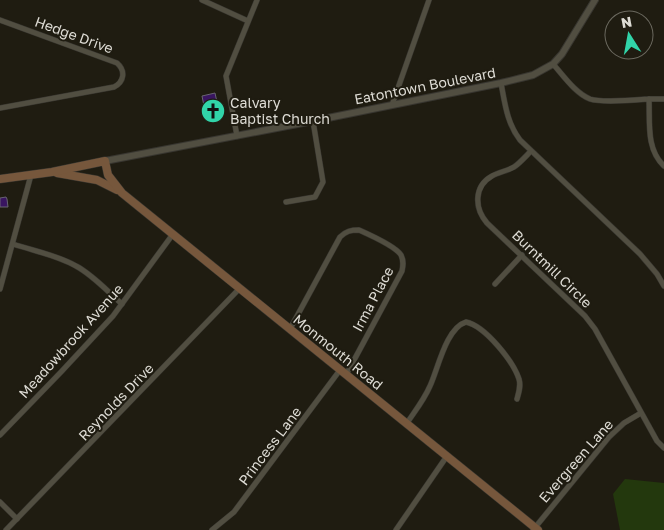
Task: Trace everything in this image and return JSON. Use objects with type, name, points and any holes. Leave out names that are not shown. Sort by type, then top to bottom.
[{"type":"main road","points":[[0,179],[52,172],[105,161]]},
{"type":"main road","name":"Monmouth Road","points":[[105,161],[108,175],[122,193]]},
{"type":"main road","points":[[93,163],[97,180]]},
{"type":"main road","name":"Monmouth Road","points":[[52,172],[97,180],[122,193],[535,529]]},
{"type":"street","points":[[202,0],[248,21]]},
{"type":"street","points":[[237,136],[226,76],[257,0]]},
{"type":"street","points":[[392,104],[428,0]]},
{"type":"street","name":"Eatontown Boulevard","points":[[105,161],[313,121],[533,75],[553,64],[570,44],[595,0]]},
{"type":"street","name":"Hedge Drive","points":[[0,20],[117,63],[123,74],[121,81],[114,87],[0,108]]},
{"type":"street","points":[[553,64],[583,95],[593,100],[664,99]]},
{"type":"street","points":[[501,83],[511,128],[520,140],[640,254],[657,274],[664,286]]},
{"type":"street","points":[[649,99],[652,149],[657,159],[664,166]]},
{"type":"street","points":[[286,202],[315,197],[323,182],[313,121]]},
{"type":"street","name":"Burntmill Circle","points":[[531,151],[514,167],[487,180],[480,189],[477,199],[479,209],[484,220],[585,316],[595,329],[657,441],[664,448]]},
{"type":"street","points":[[0,289],[31,175]]},
{"type":"street","name":"Irma Place","points":[[290,329],[340,237],[344,233],[359,230],[397,251],[402,258],[402,271],[343,372]]},
{"type":"street","name":"Meadowbrook Avenue","points":[[0,435],[61,372],[122,304],[173,234]]},
{"type":"street","points":[[13,244],[75,265],[91,276],[122,304]]},
{"type":"street","points":[[495,284],[522,255]]},
{"type":"street","name":"Reynolds Drive","points":[[6,530],[240,288]]},
{"type":"street","points":[[407,423],[431,386],[451,335],[456,327],[466,322],[477,326],[513,366],[520,381],[520,391],[517,399]]},
{"type":"street","name":"Princess Lane","points":[[212,530],[234,512],[343,372]]},
{"type":"street","name":"Evergreen Lane","points":[[535,529],[609,437],[624,423],[641,413]]},
{"type":"street","points":[[396,530],[447,456]]},
{"type":"street","points":[[0,502],[17,519]]},
{"type":"green space","points":[[625,479],[664,483],[664,530],[620,530],[613,494]]},
{"type":"building","name":"Calvary Baptist Church","points":[[215,93],[220,116],[209,119],[207,105],[204,106],[202,96]]},
{"type":"building","points":[[6,197],[8,207],[0,207],[0,198]]},
{"type":"place","name":"Calvary Baptist Church","points":[[213,111]]}]
